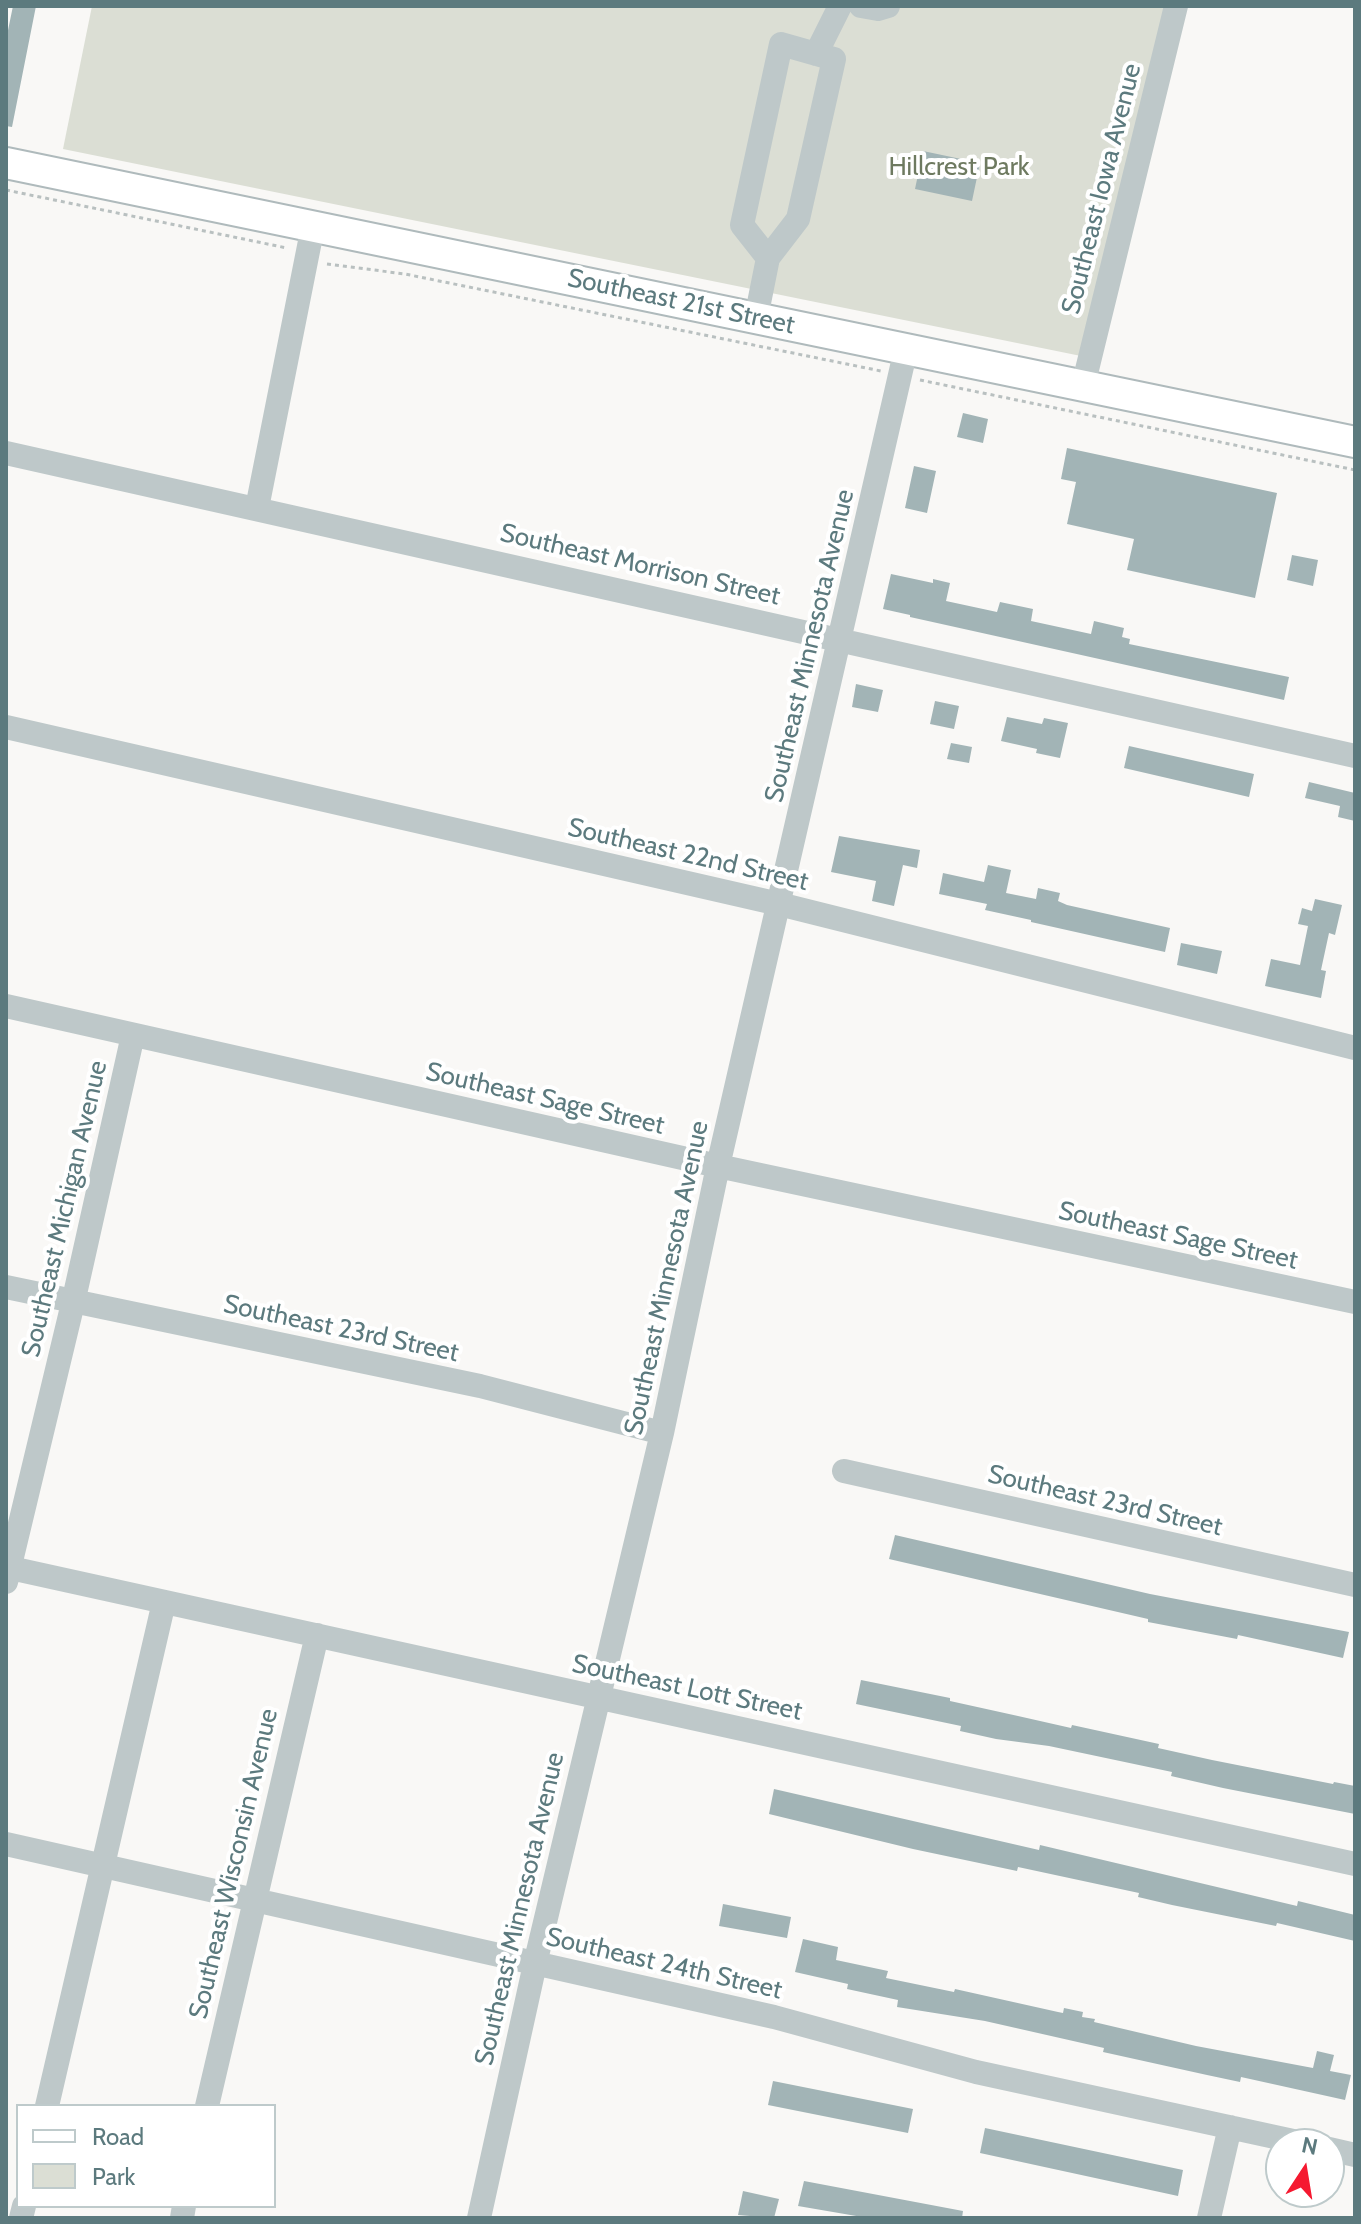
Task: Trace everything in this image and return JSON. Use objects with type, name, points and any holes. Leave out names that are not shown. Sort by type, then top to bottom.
[{"type":"main road","name":"Southeast 21st Street","points":[[6,163],[756,318],[903,362],[1083,386],[1355,442]]},
{"type":"street","points":[[816,54],[840,6]]},
{"type":"street","points":[[861,6],[878,9],[888,6]]},
{"type":"street","name":"Southeast Iowa Avenue","points":[[1083,386],[1176,6]]},
{"type":"street","points":[[756,318],[768,258],[798,219],[834,59],[781,44],[742,225],[768,258]]},
{"type":"street","points":[[257,508],[313,226]]},
{"type":"street","name":"Southeast Minnesota Avenue","points":[[479,2218],[535,1964],[662,1433],[718,1166],[903,362]]},
{"type":"street","name":"Southeast Morrison Street","points":[[6,453],[1355,756]]},
{"type":"street","name":"Southeast 22nd Street","points":[[6,727],[779,904],[1355,1048]]},
{"type":"street","name":"Southeast Sage Street","points":[[6,1006],[718,1166],[1355,1302]]},
{"type":"street","name":"Southeast Michigan Avenue","points":[[7,1572],[73,1303],[133,1035]]},
{"type":"street","name":"Southeast 23rd Street","points":[[6,1287],[480,1386],[662,1433]]},
{"type":"street","name":"Southeast 23rd Street","points":[[844,1471],[1355,1585]]},
{"type":"street","name":"Southeast Lott Street","points":[[7,1572],[317,1635],[1355,1864]]},
{"type":"street","points":[[47,2104],[164,1602]]},
{"type":"street","name":"Southeast Wisconsin Avenue","points":[[207,2104],[317,1635]]},
{"type":"street","name":"Southeast 24th Street","points":[[6,1844],[774,2017],[976,2072],[1265,2135]]},
{"type":"street","points":[[1209,2218],[1230,2127]]},
{"type":"path","points":[[6,190],[291,249],[325,264],[405,274],[903,362],[1012,401],[1355,470]]},
{"type":"green space","name":"Hillcrest Park","points":[[92,6],[1165,6],[1081,356],[63,149]]},
{"type":"building","points":[[13,6],[36,6],[12,127],[6,126],[6,40]]},
{"type":"building","points":[[923,151],[980,163],[972,201],[915,189]]},
{"type":"building","points":[[963,413],[988,419],[983,443],[957,437]]},
{"type":"building","points":[[1067,448],[1277,493],[1255,598],[1127,570],[1134,539],[1067,524],[1076,482],[1061,479]]},
{"type":"building","points":[[914,466],[936,471],[927,513],[905,508]]},
{"type":"building","points":[[1292,555],[1318,560],[1313,586],[1287,580]]},
{"type":"building","points":[[891,574],[933,583],[933,579],[950,583],[946,601],[997,612],[1000,602],[1033,609],[1031,621],[1091,634],[1094,621],[1124,628],[1122,637],[1130,639],[1129,644],[1289,677],[1284,700],[883,609]]},
{"type":"building","points":[[856,684],[883,690],[878,712],[852,707]]},
{"type":"building","points":[[935,701],[959,706],[954,729],[930,724]]},
{"type":"building","points":[[1007,717],[1042,724],[1044,718],[1068,723],[1060,758],[1001,741]]},
{"type":"building","points":[[951,743],[972,747],[969,763],[947,759]]},
{"type":"building","points":[[1129,746],[1254,774],[1249,797],[1124,768]]},
{"type":"building","points":[[1309,782],[1355,793],[1355,821],[1338,817],[1340,806],[1305,798]]},
{"type":"building","points":[[839,836],[920,850],[917,868],[903,865],[894,906],[872,901],[876,881],[831,872]]},
{"type":"building","points":[[988,865],[1011,870],[1006,893],[1036,899],[1038,888],[1060,893],[1058,901],[1067,905],[1170,928],[1165,952],[1031,922],[985,910],[987,904],[939,894],[943,873],[984,882]]},
{"type":"building","points":[[1315,899],[1342,905],[1335,935],[1329,933],[1321,970],[1326,971],[1321,998],[1265,986],[1271,959],[1300,965],[1308,926],[1298,924],[1302,908],[1312,911]]},
{"type":"building","points":[[1181,943],[1222,951],[1217,974],[1177,965]]},
{"type":"building","points":[[895,1535],[1150,1594],[1349,1632],[1343,1658],[1238,1635],[1237,1639],[1148,1622],[1148,1619],[889,1559]]},
{"type":"building","points":[[861,1680],[1071,1728],[1072,1725],[1159,1744],[1158,1748],[1212,1760],[1355,1786],[1355,1814],[1223,1788],[1171,1776],[1172,1772],[1049,1746],[996,1739],[960,1731],[961,1726],[856,1704]]},
{"type":"building","points":[[774,1789],[1039,1850],[1040,1845],[1297,1906],[1298,1901],[1355,1915],[1355,1941],[1277,1923],[1276,1926],[1172,1905],[1138,1897],[1139,1893],[1018,1867],[1017,1871],[913,1849],[769,1814]]},
{"type":"building","points":[[723,1904],[791,1917],[787,1938],[719,1926]]},
{"type":"building","points":[[803,1939],[838,1947],[836,1960],[888,1971],[886,1978],[954,1992],[955,1989],[1063,2013],[1064,2008],[1083,2012],[1082,2017],[1095,2019],[1094,2022],[1196,2046],[1313,2068],[1317,2051],[1334,2055],[1330,2071],[1351,2075],[1345,2100],[1241,2077],[1240,2082],[1207,2075],[985,2021],[897,2007],[898,2000],[847,1989],[848,1984],[795,1972]]},
{"type":"building","points":[[773,2081],[913,2109],[908,2133],[768,2105]]},
{"type":"building","points":[[985,2128],[1183,2170],[1178,2196],[980,2153]]},
{"type":"building","points":[[804,2181],[963,2211],[962,2218],[868,2218],[798,2206]]},
{"type":"building","points":[[743,2191],[779,2199],[774,2218],[738,2215]]}]
